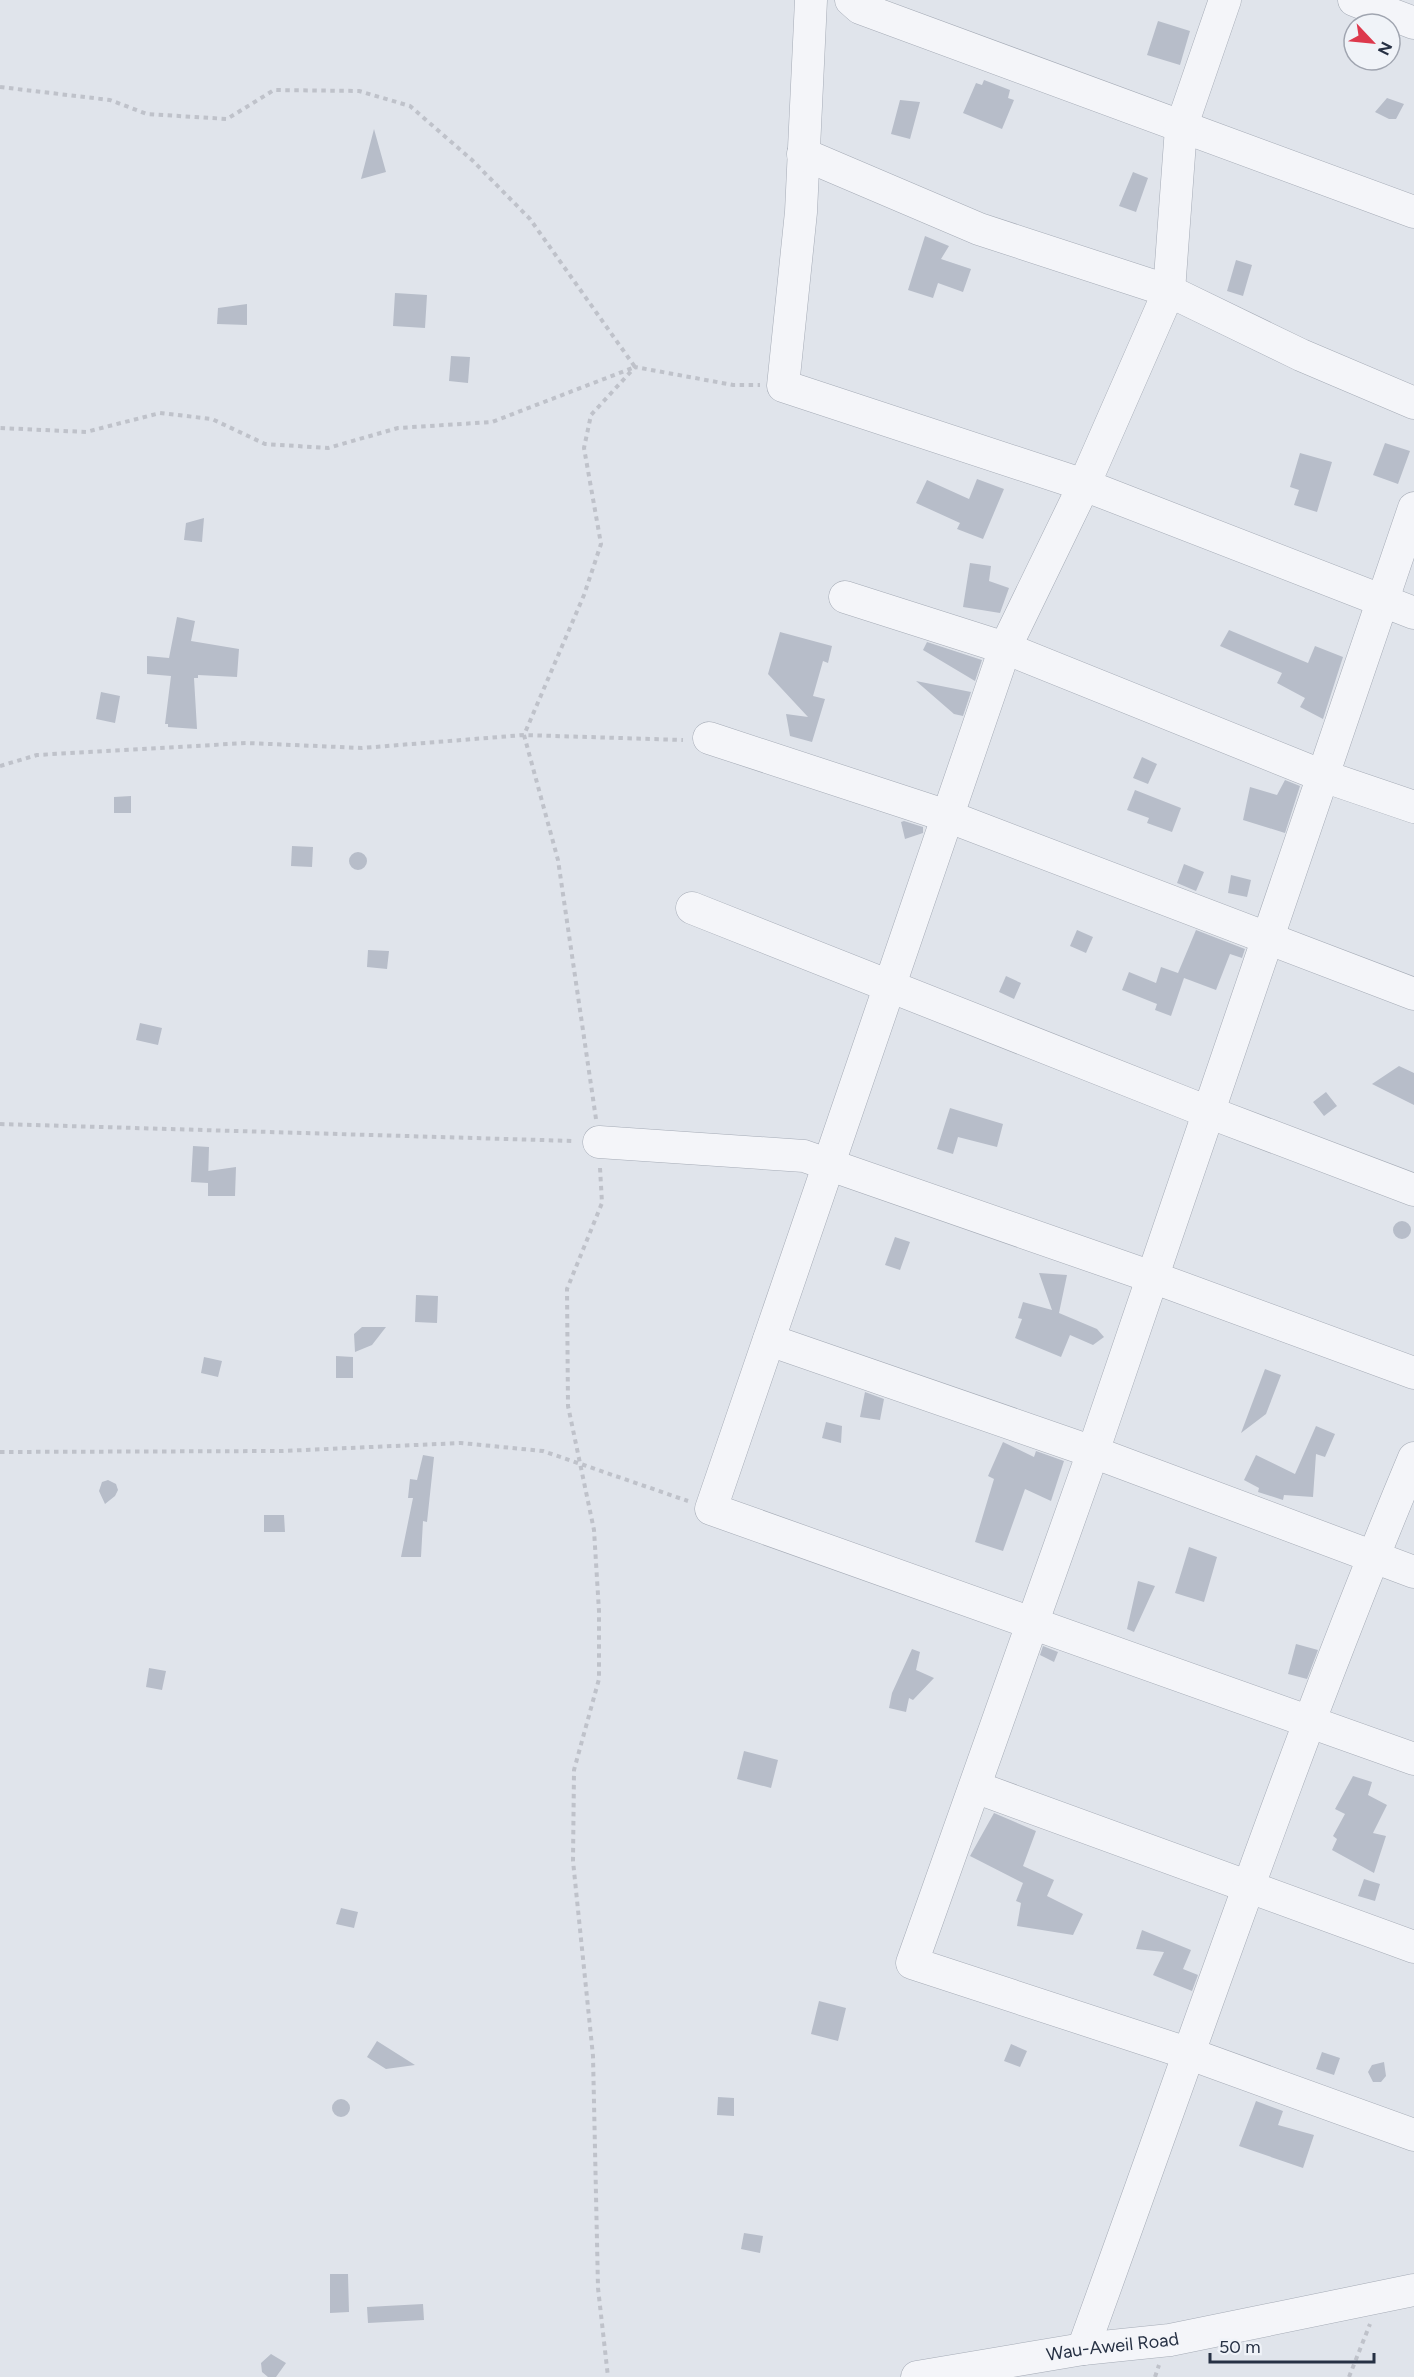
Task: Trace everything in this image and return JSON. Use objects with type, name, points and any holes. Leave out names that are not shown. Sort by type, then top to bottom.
[{"type":"street","points":[[811,0],[801,212],[783,386],[1084,484],[1414,613]]},
{"type":"street","points":[[851,0],[860,8],[1414,212]]},
{"type":"street","points":[[1225,0],[1181,128],[1169,291],[1084,484],[1005,648],[711,1509],[1414,1759]]},
{"type":"street","points":[[1354,0],[1414,23]]},
{"type":"street","points":[[804,154],[979,229],[1169,291],[1301,356],[1414,403]]},
{"type":"street","points":[[1414,508],[1093,1452],[912,1963],[1190,2054],[1414,2135]]},
{"type":"street","points":[[845,597],[1005,648],[1323,776],[1414,807]]},
{"type":"street","points":[[709,738],[946,816],[1414,994]]},
{"type":"street","points":[[692,908],[1208,1112],[1414,1190]]},
{"type":"street","points":[[599,1142],[804,1156],[1152,1277],[1414,1373]]},
{"type":"street","points":[[769,1340],[1093,1452],[1414,1572]]},
{"type":"street","points":[[1083,2349],[1311,1721],[1373,1557],[1414,1458]]},
{"type":"street","points":[[975,1787],[1414,1947]]},
{"type":"street","name":"Wau-Aweil Road","points":[[917,2377],[1083,2349],[1170,2340],[1414,2290]]},
{"type":"path","points":[[0,87],[110,100],[147,114],[227,119],[274,90],[359,91],[410,106],[472,160],[530,219],[635,367]]},
{"type":"path","points":[[608,2377],[598,2288],[593,2056],[573,1861],[574,1770],[599,1679],[594,1530],[568,1406],[567,1289],[602,1203],[599,1142],[558,860],[524,735],[584,595],[601,544],[584,448],[591,415],[635,367]]},
{"type":"path","points":[[0,429],[86,432],[160,413],[212,418],[265,444],[328,448],[398,428],[492,422],[635,367],[733,385],[783,386]]},
{"type":"path","points":[[0,766],[37,755],[247,743],[362,748],[524,735],[679,741],[709,738]]},
{"type":"path","points":[[0,1124],[599,1142]]},
{"type":"path","points":[[0,1452],[282,1451],[461,1443],[543,1451],[711,1509]]},
{"type":"path","points":[[1349,2377],[1382,2296]]},
{"type":"building","points":[[1158,21],[1190,31],[1180,65],[1147,55]]},
{"type":"building","points":[[984,80],[1010,90],[1008,98],[1014,100],[1002,129],[963,113],[976,83],[982,85]]},
{"type":"building","points":[[1387,98],[1404,104],[1396,119],[1389,119],[1375,112]]},
{"type":"building","points":[[900,100],[920,102],[910,139],[891,134]]},
{"type":"building","points":[[374,129],[386,172],[361,179]]},
{"type":"building","points":[[1133,172],[1148,178],[1136,212],[1119,206]]},
{"type":"building","points":[[925,236],[949,246],[941,259],[971,269],[963,292],[938,283],[933,298],[908,290]]},
{"type":"building","points":[[1236,260],[1252,265],[1243,296],[1227,291]]},
{"type":"building","points":[[395,293],[427,295],[425,328],[393,326]]},
{"type":"building","points":[[247,304],[247,325],[217,324],[218,308]]},
{"type":"building","points":[[451,356],[470,357],[468,383],[449,381]]},
{"type":"building","points":[[1385,443],[1410,451],[1398,484],[1373,475]]},
{"type":"building","points":[[1300,453],[1332,462],[1317,512],[1294,505],[1299,490],[1290,487]]},
{"type":"building","points":[[977,479],[1004,489],[983,539],[957,529],[960,523],[916,503],[927,480],[969,499]]},
{"type":"building","points":[[204,518],[202,542],[184,540],[186,523]]},
{"type":"building","points":[[970,563],[991,566],[989,581],[1009,588],[1000,613],[963,607]]},
{"type":"building","points":[[177,617],[195,621],[191,641],[239,649],[237,677],[198,675],[198,678],[194,678],[197,729],[168,727],[168,724],[165,724],[171,676],[147,674],[147,656],[169,658]]},
{"type":"building","points":[[1229,630],[1308,663],[1315,646],[1343,657],[1323,719],[1300,707],[1305,698],[1277,683],[1282,673],[1220,646]]},
{"type":"building","points":[[780,632],[832,646],[828,663],[823,661],[813,696],[825,699],[812,742],[790,736],[786,714],[808,717],[768,674]]},
{"type":"building","points":[[927,642],[982,660],[975,681],[923,650]]},
{"type":"building","points":[[916,681],[971,692],[963,716],[954,714]]},
{"type":"building","points":[[101,692],[120,696],[115,723],[96,719]]},
{"type":"building","points":[[1142,757],[1157,764],[1148,784],[1133,778]]},
{"type":"building","points":[[1285,780],[1300,786],[1285,833],[1243,820],[1250,787],[1277,795]]},
{"type":"building","points":[[1135,790],[1181,808],[1172,832],[1147,823],[1149,818],[1127,810]]},
{"type":"building","points":[[131,796],[131,813],[114,813],[114,797]]},
{"type":"building","points":[[901,822],[923,827],[923,833],[905,839]]},
{"type":"building","points":[[292,846],[313,847],[312,867],[291,866]]},
{"type":"building","points":[[358,852],[364,855],[367,861],[364,867],[358,870],[352,867],[349,861],[352,855]]},
{"type":"building","points":[[1184,864],[1204,872],[1196,891],[1177,883]]},
{"type":"building","points":[[1231,875],[1251,880],[1247,897],[1228,893]]},
{"type":"building","points":[[1077,930],[1093,937],[1086,953],[1070,946]]},
{"type":"building","points":[[1196,930],[1245,949],[1242,958],[1230,954],[1216,990],[1184,978],[1171,1016],[1155,1010],[1157,1004],[1122,990],[1129,972],[1156,983],[1161,967],[1178,973]]},
{"type":"building","points":[[368,950],[389,951],[387,969],[367,967]]},
{"type":"building","points":[[1006,976],[1021,983],[1014,999],[999,992]]},
{"type":"building","points":[[140,1023],[162,1028],[158,1045],[136,1040]]},
{"type":"building","points":[[1399,1066],[1414,1073],[1414,1105],[1372,1084]]},
{"type":"building","points":[[1326,1092],[1337,1106],[1324,1116],[1313,1102]]},
{"type":"building","points":[[950,1108],[1003,1124],[997,1147],[958,1137],[953,1154],[937,1149]]},
{"type":"building","points":[[193,1146],[209,1147],[208,1183],[191,1182]]},
{"type":"building","points":[[236,1167],[235,1196],[208,1196],[208,1171]]},
{"type":"building","points":[[1402,1221],[1408,1224],[1411,1230],[1408,1236],[1402,1239],[1396,1236],[1393,1230],[1396,1224]]},
{"type":"building","points":[[895,1237],[910,1242],[900,1270],[885,1265]]},
{"type":"building","points":[[1039,1273],[1067,1275],[1059,1313],[1097,1329],[1104,1337],[1093,1345],[1070,1335],[1061,1357],[1015,1338],[1022,1319],[1018,1318],[1023,1302],[1052,1310]]},
{"type":"building","points":[[416,1295],[438,1296],[437,1323],[415,1322]]},
{"type":"building","points":[[362,1327],[386,1327],[372,1345],[355,1352],[354,1334]]},
{"type":"building","points":[[336,1356],[353,1357],[353,1378],[336,1378]]},
{"type":"building","points":[[204,1357],[222,1361],[218,1377],[201,1373]]},
{"type":"building","points":[[1265,1369],[1281,1375],[1266,1414],[1241,1433]]},
{"type":"building","points":[[865,1392],[884,1399],[880,1420],[860,1417]]},
{"type":"building","points":[[826,1422],[842,1426],[841,1443],[822,1438]]},
{"type":"building","points":[[1316,1426],[1335,1434],[1325,1457],[1316,1454],[1313,1497],[1284,1495],[1283,1500],[1258,1492],[1259,1488],[1244,1480],[1256,1455],[1295,1474]]},
{"type":"building","points":[[1003,1442],[1034,1457],[1036,1451],[1064,1461],[1051,1501],[1025,1489],[1003,1551],[975,1542],[994,1479],[988,1476]]},
{"type":"building","points":[[423,1455],[434,1457],[427,1522],[423,1521],[421,1557],[401,1557],[413,1498],[408,1498],[410,1479],[417,1480]]},
{"type":"building","points":[[108,1480],[116,1484],[118,1490],[115,1496],[105,1504],[99,1491],[102,1482]]},
{"type":"building","points":[[264,1515],[284,1515],[285,1532],[264,1532]]},
{"type":"building","points":[[1189,1547],[1217,1557],[1204,1602],[1175,1593]]},
{"type":"building","points":[[1138,1581],[1155,1586],[1134,1632],[1127,1629]]},
{"type":"building","points":[[1296,1644],[1318,1650],[1307,1679],[1288,1674]]},
{"type":"building","points":[[1043,1646],[1058,1652],[1054,1662],[1040,1655]]},
{"type":"building","points":[[912,1649],[920,1652],[916,1670],[934,1678],[913,1700],[909,1698],[906,1712],[889,1708],[892,1693]]},
{"type":"building","points":[[149,1668],[166,1671],[162,1690],[146,1687]]},
{"type":"building","points":[[744,1751],[778,1760],[771,1788],[737,1779]]},
{"type":"building","points":[[1353,1776],[1372,1782],[1368,1795],[1387,1805],[1373,1833],[1386,1836],[1374,1873],[1332,1850],[1337,1839],[1333,1836],[1345,1814],[1335,1809]]},
{"type":"building","points":[[994,1813],[1036,1831],[1023,1866],[1054,1880],[1047,1896],[1083,1914],[1073,1935],[1017,1926],[1021,1903],[1016,1901],[1023,1883],[970,1856]]},
{"type":"building","points":[[1364,1879],[1380,1884],[1375,1901],[1358,1896]]},
{"type":"building","points":[[341,1908],[358,1912],[354,1928],[336,1924]]},
{"type":"building","points":[[1142,1930],[1191,1950],[1183,1969],[1198,1975],[1192,1991],[1153,1975],[1164,1952],[1136,1949]]},
{"type":"building","points":[[819,2001],[846,2008],[838,2041],[811,2034]]},
{"type":"building","points":[[377,2041],[415,2065],[386,2069],[367,2057]]},
{"type":"building","points":[[1011,2044],[1027,2051],[1020,2067],[1004,2061]]},
{"type":"building","points":[[1322,2052],[1340,2058],[1334,2075],[1316,2069]]},
{"type":"building","points":[[1384,2062],[1386,2076],[1381,2082],[1373,2082],[1368,2072],[1372,2065]]},
{"type":"building","points":[[718,2097],[734,2098],[734,2116],[717,2115]]},
{"type":"building","points":[[341,2099],[347,2102],[350,2108],[347,2114],[341,2117],[335,2114],[332,2108],[335,2102]]},
{"type":"building","points":[[1256,2101],[1283,2111],[1278,2125],[1314,2135],[1303,2168],[1239,2146]]},
{"type":"building","points":[[744,2233],[763,2236],[760,2253],[741,2249]]},
{"type":"building","points":[[330,2274],[348,2274],[349,2312],[330,2313]]},
{"type":"building","points":[[423,2304],[424,2320],[368,2323],[367,2307]]},
{"type":"building","points":[[271,2354],[286,2363],[276,2377],[268,2377],[262,2372],[261,2363]]}]
